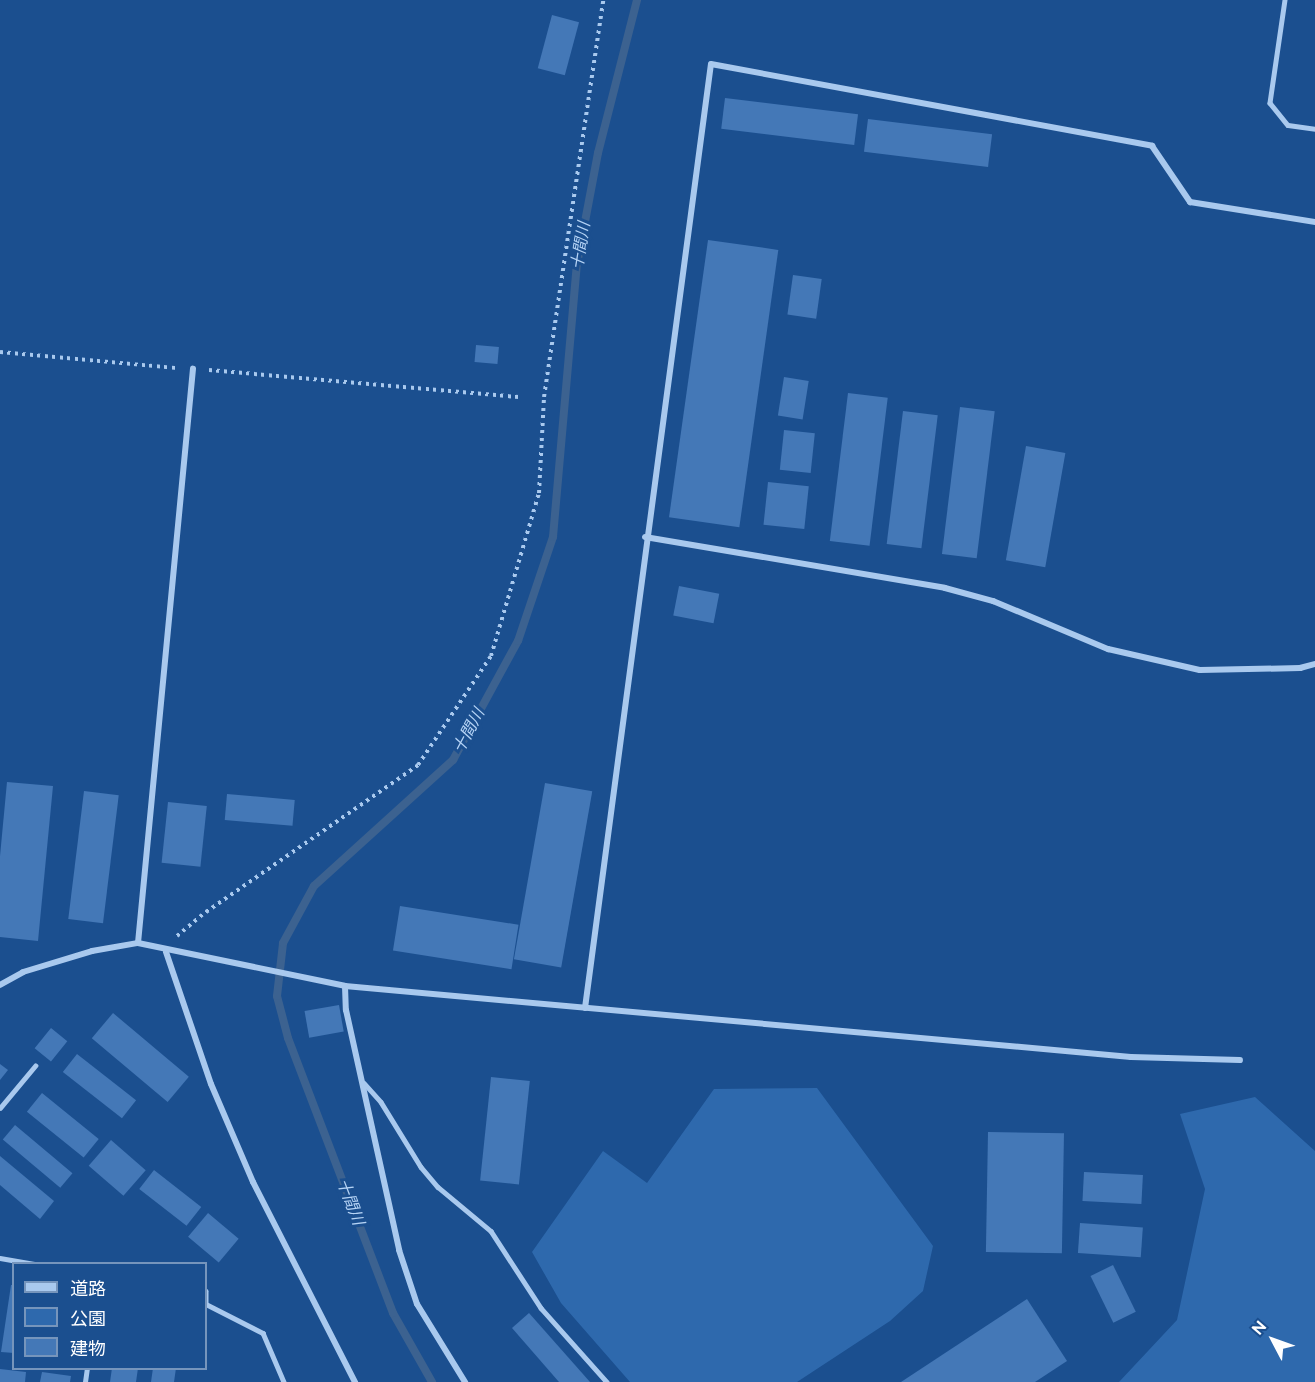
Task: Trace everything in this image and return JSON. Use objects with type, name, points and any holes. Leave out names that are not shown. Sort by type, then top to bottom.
[{"type":"street","points":[[585,1008],[645,537],[711,64],[1152,146],[1190,202],[1315,222]]},
{"type":"street","points":[[138,943],[193,369]]},
{"type":"street","points":[[645,537],[945,588],[993,601],[1108,649],[1200,670],[1300,668],[1315,664]]},
{"type":"street","points":[[0,985],[23,972],[82,954],[138,943],[166,952],[345,986],[1131,1057],[1240,1060]]},
{"type":"street","points":[[166,952],[211,1084],[254,1182],[355,1382]]},
{"type":"street","points":[[345,986],[346,1010],[364,1083],[387,1198],[417,1304],[465,1382]]},
{"type":"lane","points":[[1285,0],[1270,104],[1288,125],[1315,129]]},
{"type":"lane","points":[[0,1108],[35,1066]]},
{"type":"lane","points":[[364,1083],[381,1102],[421,1167],[438,1187],[491,1232],[541,1308],[607,1382]]},
{"type":"lane","points":[[0,1258],[28,1262]]},
{"type":"lane","points":[[207,1305],[263,1333],[284,1382]]},
{"type":"path","points":[[166,952],[179,933],[206,912],[418,765],[491,656],[539,493],[544,398],[603,0]]},
{"type":"path","points":[[0,352],[519,397]]},
{"type":"green space","points":[[817,1088],[933,1246],[923,1291],[890,1321],[797,1382],[630,1382],[561,1303],[532,1252],[603,1151],[647,1183],[714,1089]]},
{"type":"green space","points":[[1255,1097],[1315,1151],[1315,1382],[1119,1382],[1177,1320],[1205,1189],[1180,1114]]},
{"type":"building","points":[[552,15],[579,22],[565,75],[538,68]]},
{"type":"building","points":[[725,98],[858,114],[854,145],[721,129]]},
{"type":"building","points":[[868,119],[992,134],[988,167],[864,152]]},
{"type":"building","points":[[708,240],[778,250],[739,527],[669,517]]},
{"type":"building","points":[[793,275],[822,279],[816,319],[787,315]]},
{"type":"building","points":[[476,345],[499,347],[497,364],[475,362]]},
{"type":"building","points":[[784,377],[809,381],[803,419],[778,416]]},
{"type":"building","points":[[848,393],[888,398],[870,546],[830,541]]},
{"type":"building","points":[[960,407],[995,411],[977,558],[942,554]]},
{"type":"building","points":[[903,411],[938,415],[921,548],[887,544]]},
{"type":"building","points":[[784,430],[815,433],[811,473],[780,470]]},
{"type":"building","points":[[1026,446],[1065,453],[1045,567],[1006,560]]},
{"type":"building","points":[[768,482],[809,486],[804,529],[764,525]]},
{"type":"building","points":[[679,586],[719,594],[714,623],[673,615]]},
{"type":"building","points":[[7,782],[53,786],[38,941],[0,937],[0,856]]},
{"type":"building","points":[[545,783],[592,791],[561,968],[514,959]]},
{"type":"building","points":[[84,791],[119,795],[103,923],[68,919]]},
{"type":"building","points":[[227,794],[295,800],[292,826],[225,820]]},
{"type":"building","points":[[168,802],[207,806],[200,867],[162,863]]},
{"type":"building","points":[[400,906],[519,925],[511,969],[393,950]]},
{"type":"building","points":[[339,1005],[344,1032],[309,1038],[305,1011]]},
{"type":"building","points":[[113,1013],[189,1077],[168,1102],[92,1038]]},
{"type":"building","points":[[51,1028],[67,1041],[51,1061],[35,1048]]},
{"type":"building","points":[[77,1054],[136,1100],[122,1118],[63,1072]]},
{"type":"building","points":[[0,1064],[8,1070],[0,1080]]},
{"type":"building","points":[[491,1077],[530,1081],[519,1185],[480,1180]]},
{"type":"building","points":[[42,1093],[99,1139],[84,1158],[27,1112]]},
{"type":"building","points":[[15,1125],[72,1173],[60,1188],[3,1140]]},
{"type":"building","points":[[988,1132],[1064,1133],[1062,1253],[986,1252]]},
{"type":"building","points":[[111,1140],[146,1170],[123,1196],[89,1166]]},
{"type":"building","points":[[0,1156],[54,1201],[40,1219],[0,1185]]},
{"type":"building","points":[[154,1170],[201,1207],[187,1226],[139,1189]]},
{"type":"building","points":[[1084,1172],[1143,1175],[1141,1204],[1082,1201]]},
{"type":"building","points":[[208,1213],[239,1239],[219,1262],[188,1237]]},
{"type":"building","points":[[1080,1223],[1143,1227],[1141,1257],[1078,1253]]},
{"type":"building","points":[[1113,1265],[1136,1312],[1113,1323],[1091,1276]]},
{"type":"building","points":[[11,1285],[12,1285],[12,1353],[1,1352]]},
{"type":"building","points":[[1027,1299],[1067,1361],[1035,1382],[901,1382]]},
{"type":"building","points":[[529,1313],[590,1382],[559,1382],[512,1328]]},
{"type":"building","points":[[0,1369],[26,1372],[25,1382],[0,1382]]},
{"type":"building","points":[[112,1370],[138,1370],[136,1382],[110,1382]]},
{"type":"building","points":[[153,1370],[176,1370],[174,1382],[151,1382]]},
{"type":"building","points":[[42,1372],[71,1376],[70,1382],[40,1382]]},
{"type":"waterway","name":"十間川","points":[[432,1382],[393,1313],[288,1038],[277,996],[283,943],[314,886],[453,760],[518,641],[553,537],[577,264],[598,153],[637,0]]}]
